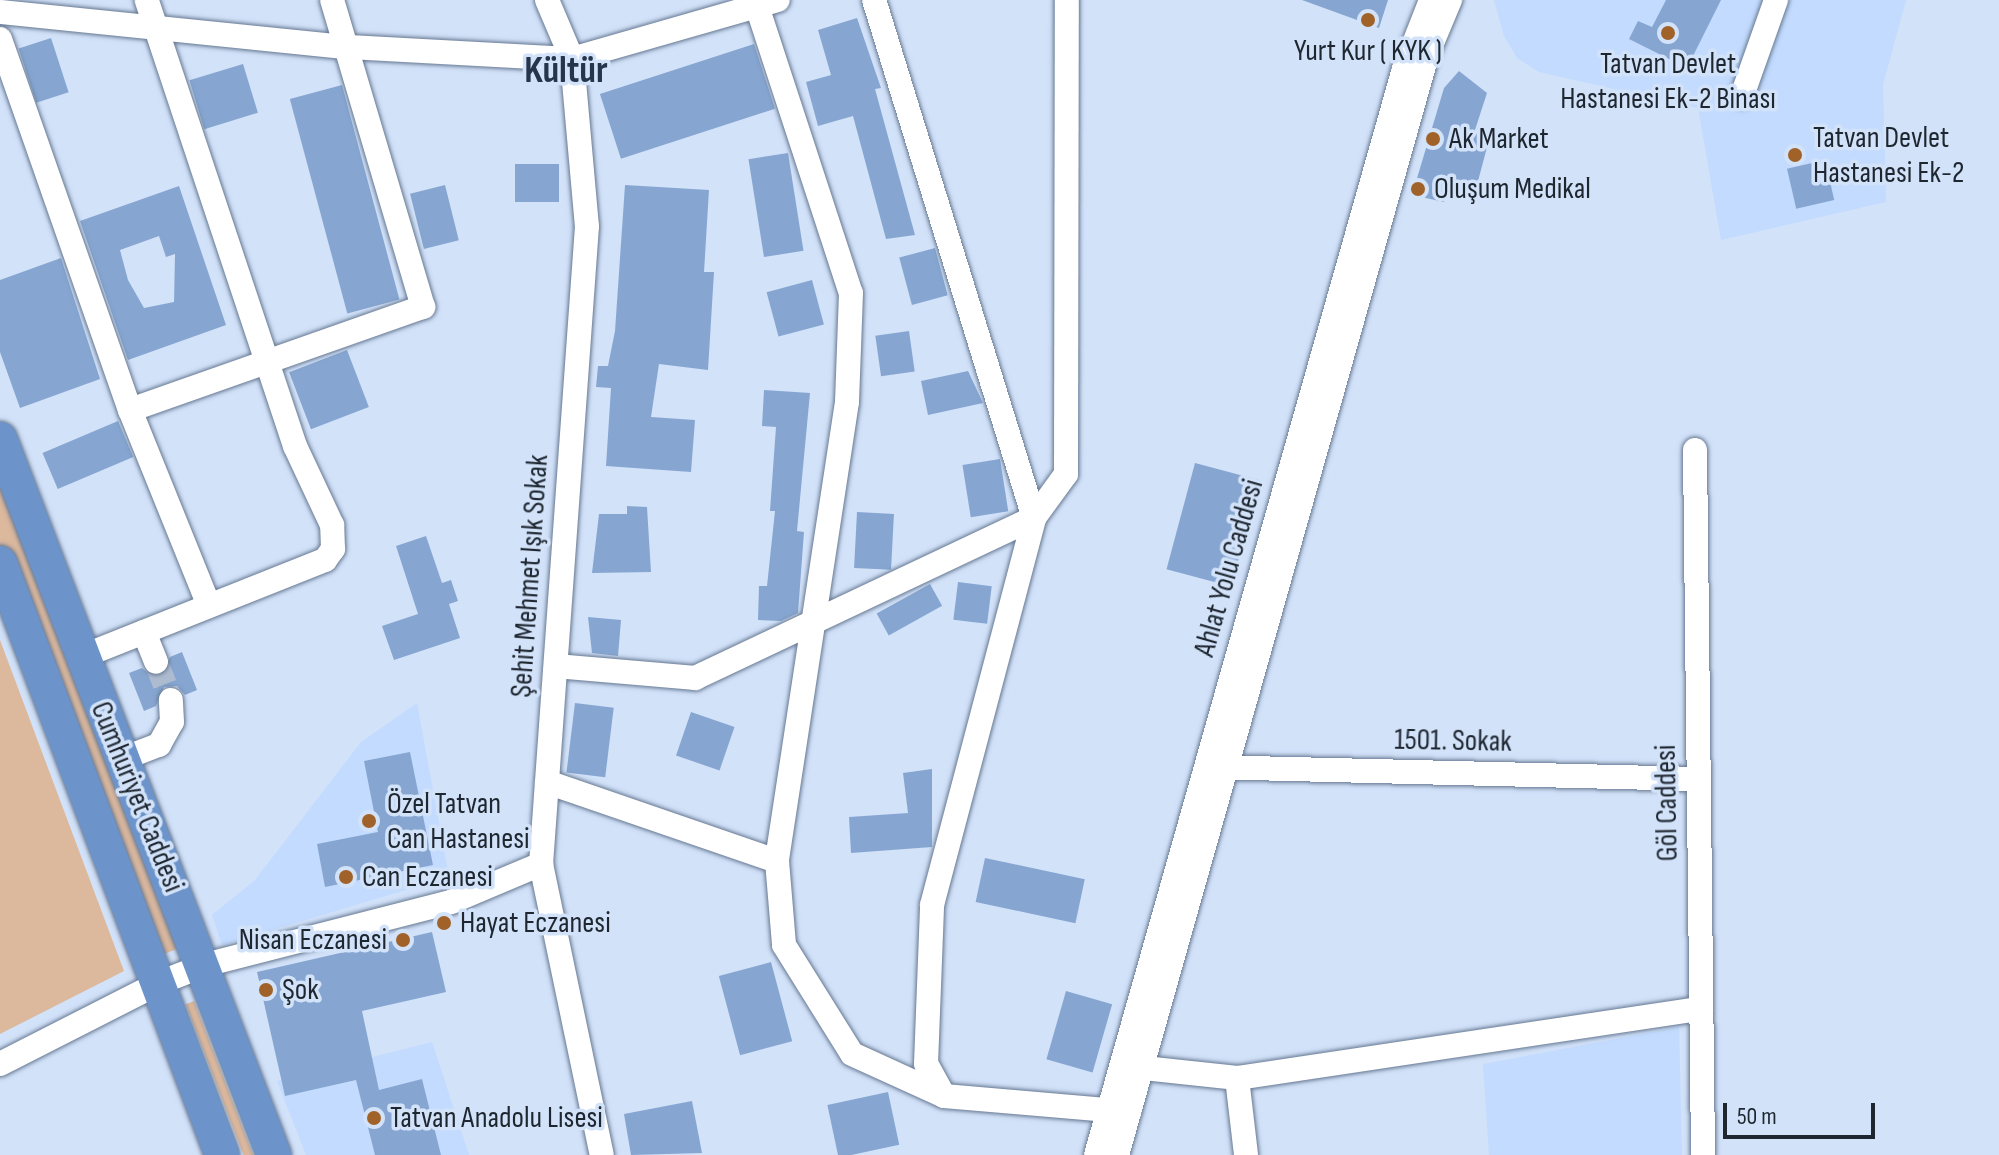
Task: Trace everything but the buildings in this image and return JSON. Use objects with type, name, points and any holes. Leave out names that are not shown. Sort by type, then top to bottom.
[{"type":"highway","name":"Cumhuriyet Caddesi","points":[[0,439],[81,657],[205,965],[274,1155]]},
{"type":"highway","name":"Cumhuriyet Caddesi","points":[[0,563],[222,1155]]},
{"type":"street","points":[[81,657],[325,560],[333,549],[332,525],[295,446],[147,0]]},
{"type":"street","points":[[130,410],[423,307],[332,0]]},
{"type":"street","name":"Şehit Mehmet Işık Sokak","points":[[547,0],[572,59],[587,226],[541,864],[602,1155]]},
{"type":"street","points":[[874,0],[1034,518]]},
{"type":"street","points":[[944,1096],[926,1064],[932,905],[1034,518],[1066,474],[1067,0]]},
{"type":"street","name":"Ahlat Yolu Caddesi","points":[[1096,1155],[1119,1109],[1131,1068],[1314,418],[1404,69],[1431,0]]},
{"type":"street","name":"Ahlat Yolu Caddesi","points":[[1314,418],[1427,55],[1450,0]]},
{"type":"street","points":[[1742,96],[1776,0]]},
{"type":"street","points":[[0,12],[155,25],[347,47],[572,59],[764,2],[851,293],[847,402],[777,861],[784,945],[852,1054],[944,1096],[1119,1109]]},
{"type":"street","points":[[0,39],[130,410],[209,606]]},
{"type":"street","name":"Göl Caddesi","points":[[1695,450],[1703,1155]]},
{"type":"street","points":[[556,666],[695,678],[813,619],[1034,518]]},
{"type":"street","points":[[144,632],[156,662]]},
{"type":"street","points":[[122,759],[159,745],[172,722],[171,700]]},
{"type":"street","name":"1501. Sokak","points":[[1215,767],[1698,779]]},
{"type":"street","points":[[547,782],[777,861]]},
{"type":"street","points":[[0,1064],[159,983],[205,965],[451,902],[541,864]]},
{"type":"street","points":[[1131,1068],[1237,1078],[1701,1009]]},
{"type":"street","points":[[1237,1078],[1246,1155]]},
{"type":"street","name":"Ahlat Yolu Caddesi","points":[[1117,1155],[1119,1109]]},
{"type":"shaded area","name":"Tatvan Devlet Hastanesi Ek-2","points":[[1494,0],[1906,0],[1883,85],[1886,202],[1721,240],[1698,108],[1539,72],[1517,58],[1504,36]]},
{"type":"shaded area","points":[[0,476],[181,947],[152,959],[0,563]]},
{"type":"shaded area","points":[[0,640],[124,971],[0,1034]]},
{"type":"shaded area","name":"Özel Tatvan Can Hastanesi","points":[[417,703],[449,877],[222,945],[212,915],[255,880],[361,742]]},
{"type":"shaded area","points":[[194,1001],[253,1155],[243,1155],[186,1004]]},
{"type":"shaded area","points":[[1679,1027],[1682,1155],[1489,1155],[1483,1064]]},
{"type":"shaded area","name":"Tatvan Anadolu Lisesi","points":[[432,1042],[469,1155],[306,1155],[277,1081]]},
{"type":"tunnel","points":[[156,662],[171,700]]},
{"type":"place","name":"Yurt Kur ( KYK )","points":[[1368,20]]},
{"type":"place","name":"Tatvan Devlet Hastanesi Ek-2 Binası","points":[[1668,33]]},
{"type":"place","name":"Ak Market","points":[[1433,139]]},
{"type":"place","name":"Tatvan Devlet Hastanesi Ek-2","points":[[1795,155]]},
{"type":"place","name":"Oluşum Medikal","points":[[1418,189]]},
{"type":"place","name":"Özel Tatvan Can Hastanesi","points":[[369,821]]},
{"type":"place","name":"Can Eczanesi","points":[[346,877]]},
{"type":"place","name":"Hayat Eczanesi","points":[[444,923]]},
{"type":"place","name":"Nisan Eczanesi","points":[[403,940]]},
{"type":"place","name":"Şok","points":[[266,990]]},
{"type":"place","name":"Tatvan Anadolu Lisesi","points":[[374,1118]]},
{"type":"district","name":"Kültür","points":[[566,71]]}]
